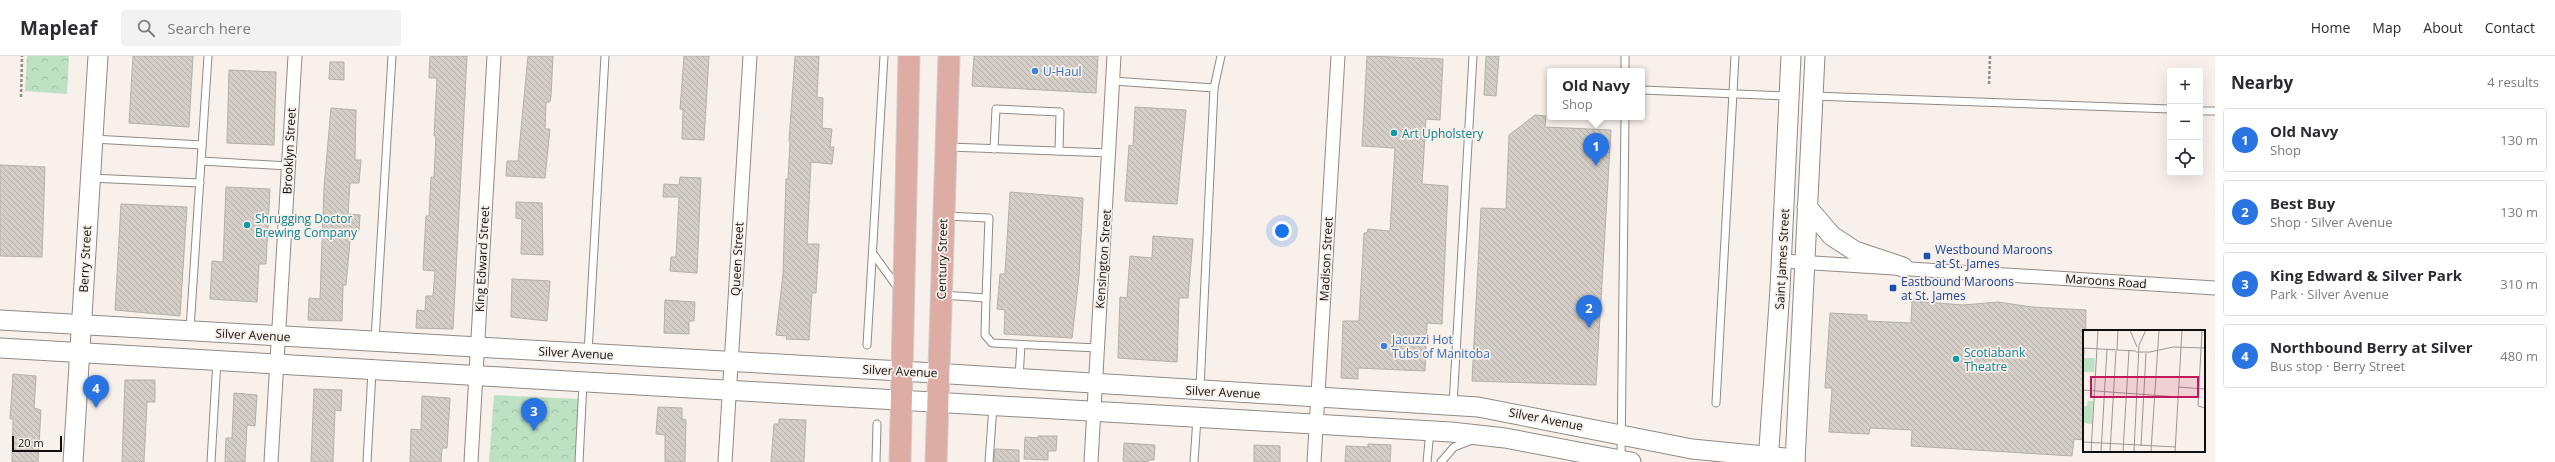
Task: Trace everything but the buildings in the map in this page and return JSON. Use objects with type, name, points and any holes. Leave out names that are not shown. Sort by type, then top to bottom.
[{"type":"main road","points":[[900,462],[900,399],[909,56]]},
{"type":"main road","name":"Century Street","points":[[936,462],[949,56]]},
{"type":"street","name":"Berry Street","points":[[73,462],[98,56]]},
{"type":"street","name":"Brooklyn Street","points":[[271,462],[295,56]]},
{"type":"street","name":"King Edward Street","points":[[471,462],[494,56]]},
{"type":"street","name":"Queen Street","points":[[725,462],[750,56]]},
{"type":"street","name":"Kensington Street","points":[[1091,462],[1110,153],[1114,56]]},
{"type":"street","name":"Madison Street","points":[[1314,462],[1338,56]]},
{"type":"street","name":"Saint James Street","points":[[1768,459],[1782,261],[1791,56]]},
{"type":"street","name":"Saint James Street","points":[[1798,461],[1807,207],[1815,56]]},
{"type":"street","points":[[1807,207],[1832,236],[1854,251],[1903,268]]},
{"type":"street","name":"Maroons Road","points":[[1782,261],[2215,288]]},
{"type":"street","name":"Silver Avenue","points":[[0,320],[901,370],[1200,391],[1453,405],[1516,413],[1692,449],[1768,459],[1798,461]]},
{"type":"street","points":[[0,348],[993,404],[1430,431],[1485,435],[1624,461]]},
{"type":"lane","points":[[190,331],[208,56]]},
{"type":"lane","points":[[375,342],[392,56]]},
{"type":"lane","points":[[588,353],[604,56]]},
{"type":"lane","points":[[867,345],[884,56]]},
{"type":"lane","points":[[1200,391],[1214,88],[1221,56]]},
{"type":"lane","points":[[1453,405],[1473,56]]},
{"type":"lane","points":[[1625,56],[1625,68]]},
{"type":"lane","points":[[1716,403],[1735,56]]},
{"type":"lane","points":[[1113,81],[1214,88]]},
{"type":"lane","points":[[1645,90],[1790,96]]},
{"type":"lane","points":[[1813,96],[2167,109]]},
{"type":"lane","points":[[994,149],[996,109],[1060,112],[1059,151]]},
{"type":"lane","points":[[2203,110],[2215,111]]},
{"type":"lane","points":[[1624,461],[1622,434],[1625,120]]},
{"type":"lane","points":[[93,139],[202,145]]},
{"type":"lane","points":[[945,147],[1110,153]]},
{"type":"lane","points":[[202,161],[288,166]]},
{"type":"lane","points":[[90,178],[200,183]]},
{"type":"lane","points":[[943,216],[989,218],[984,335],[992,343],[1098,348]]},
{"type":"lane","points":[[873,253],[903,298]]},
{"type":"lane","points":[[941,295],[986,298]]},
{"type":"lane","points":[[1019,379],[1021,345]]},
{"type":"lane","points":[[211,462],[217,360]]},
{"type":"lane","points":[[367,462],[372,369]]},
{"type":"lane","points":[[579,462],[584,381]]},
{"type":"lane","points":[[990,462],[993,404]]},
{"type":"lane","points":[[1194,462],[1197,416]]},
{"type":"lane","points":[[876,462],[877,424]]},
{"type":"lane","points":[[1427,462],[1430,431]]},
{"type":"lane","points":[[1441,462],[1454,447],[1485,435]]},
{"type":"path","points":[[21,96],[22,56]]},
{"type":"path","points":[[1989,84],[1990,56]]},
{"type":"green space","points":[[27,56],[69,56],[67,94],[25,91]]},
{"type":"green space","points":[[494,395],[579,399],[576,462],[489,462]]},
{"type":"place","name":"U-Haul","points":[[1035,71]]},
{"type":"place","name":"Art Upholstery","points":[[1394,133]]},
{"type":"place","name":"Old Navy","points":[[1596,166]]},
{"type":"place","name":"Shrugging Doctor Brewing Company","points":[[247,225]]},
{"type":"place","name":"Westbound Maroons at St. James","points":[[1927,256]]},
{"type":"place","name":"Eastbound Maroons at St. James","points":[[1893,288]]},
{"type":"place","name":"Best Buy","points":[[1589,328]]},
{"type":"place","name":"Jacuzzi Hot Tubs of Manitoba","points":[[1384,346]]},
{"type":"place","name":"Scotiabank Theatre","points":[[1956,359]]},
{"type":"place","name":"Northbound Berry at Silver","points":[[96,408]]},
{"type":"place","name":"King Edward & Silver Park","points":[[534,431]]}]
